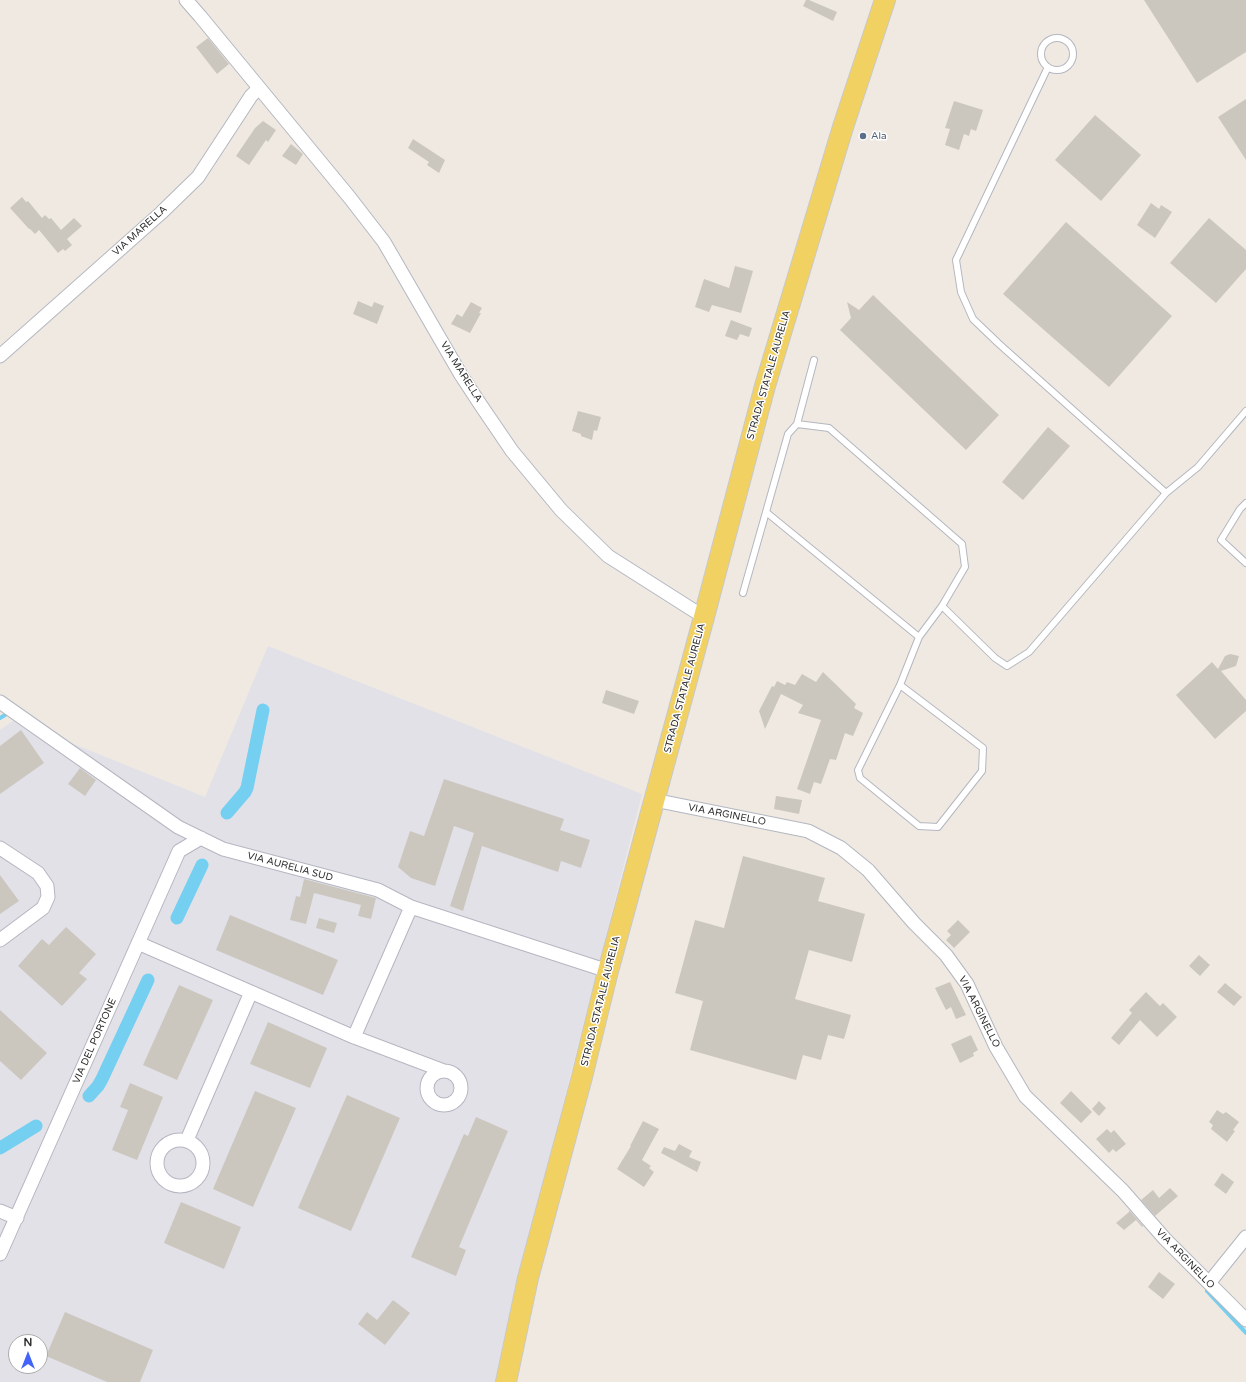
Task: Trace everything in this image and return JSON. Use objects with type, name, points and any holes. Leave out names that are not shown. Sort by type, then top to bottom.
[{"type":"main road","name":"STRADA STATALE AURELIA","points":[[506,1382],[528,1278],[608,971],[765,386],[843,127],[885,0]]},
{"type":"street","name":"VIA MARELLA","points":[[186,0],[350,198],[384,242],[461,375],[480,404],[512,451],[561,510],[608,556],[704,617]]},
{"type":"street","name":"VIA MARELLA","points":[[0,356],[161,213],[198,177],[251,96],[258,88]]},
{"type":"street","name":"VIA AURELIA SUD","points":[[0,702],[178,826],[223,849],[378,890],[411,907],[608,971]]},
{"type":"street","name":"VIA ARGINELLO","points":[[654,800],[808,831],[841,848],[868,870],[914,923],[946,955],[967,984],[996,1047],[1025,1096],[1122,1191],[1165,1239],[1246,1320]]},
{"type":"street","name":"VIA DEL PORTONE","points":[[0,1254],[179,851],[201,838]]},
{"type":"street","points":[[0,848],[38,873],[47,886],[48,897],[43,908],[0,940]]},
{"type":"street","points":[[354,1037],[411,907]]},
{"type":"street","points":[[138,943],[354,1037],[444,1071]]},
{"type":"street","points":[[187,1140],[252,992]]},
{"type":"street","points":[[0,1211],[16,1218]]},
{"type":"street","points":[[1210,1284],[1246,1237]]},
{"type":"lane","points":[[1053,38],[1067,41],[1073,51],[1071,62],[1063,69],[1053,69],[1048,67],[1044,63],[1041,54],[1044,44],[1053,38]]},
{"type":"lane","points":[[1048,67],[956,260],[961,292],[974,319],[998,343],[1166,493]]},
{"type":"lane","points":[[743,593],[788,434],[796,424],[814,360]]},
{"type":"lane","points":[[942,606],[995,658],[1007,666],[1029,652],[1166,493],[1198,467],[1246,411]]},
{"type":"lane","points":[[1241,418],[1246,423]]},
{"type":"lane","points":[[796,424],[829,428],[962,544],[965,567],[942,606],[919,637],[900,685],[858,770],[860,778],[919,826],[938,826],[982,771],[983,748],[900,685]]},
{"type":"lane","points":[[1246,503],[1240,509],[1222,540],[1246,563]]},
{"type":"lane","points":[[766,512],[919,637]]},
{"type":"shaded area","points":[[268,646],[642,794],[511,1308],[495,1382],[0,1382],[0,730],[14,720],[205,797]]},
{"type":"building","points":[[806,0],[837,12],[833,21],[803,6]]},
{"type":"building","points":[[1144,0],[1246,0],[1246,52],[1197,83]]},
{"type":"building","points":[[208,38],[229,64],[217,74],[196,47]]},
{"type":"building","points":[[1246,99],[1246,160],[1218,117]]},
{"type":"building","points":[[954,101],[983,110],[976,131],[971,129],[969,136],[964,134],[959,150],[945,145],[950,129],[945,128]]},
{"type":"building","points":[[1095,115],[1141,155],[1101,201],[1055,160]]},
{"type":"building","points":[[263,121],[276,130],[268,142],[266,140],[249,165],[236,156],[255,128]]},
{"type":"building","points":[[413,139],[445,160],[439,173],[427,165],[429,162],[408,148]]},
{"type":"building","points":[[291,144],[303,154],[296,165],[282,156]]},
{"type":"building","points":[[22,197],[26,202],[28,201],[42,218],[45,215],[49,219],[51,218],[61,230],[74,218],[82,226],[67,239],[72,245],[65,251],[63,249],[58,253],[39,230],[35,234],[29,229],[10,208]]},
{"type":"building","points":[[1151,203],[1159,209],[1161,205],[1172,212],[1155,238],[1137,225]]},
{"type":"building","points":[[1209,218],[1246,250],[1246,269],[1216,303],[1170,263]]},
{"type":"building","points":[[1066,222],[1172,316],[1109,387],[1003,294]]},
{"type":"building","points":[[735,266],[753,271],[741,313],[712,305],[709,312],[695,307],[704,279],[729,288]]},
{"type":"building","points":[[873,295],[999,415],[966,450],[840,330],[851,318],[847,302],[859,310]]},
{"type":"building","points":[[358,301],[372,307],[374,302],[384,306],[377,324],[353,314]]},
{"type":"building","points":[[471,302],[482,308],[479,313],[481,313],[470,333],[451,324],[457,314],[462,317]]},
{"type":"building","points":[[731,320],[752,328],[749,337],[740,334],[737,340],[725,336]]},
{"type":"building","points":[[578,411],[601,417],[597,431],[594,430],[592,440],[572,431]]},
{"type":"building","points":[[1048,427],[1070,446],[1023,500],[1002,482]]},
{"type":"building","points":[[1230,654],[1239,656],[1236,666],[1221,671],[1246,700],[1246,711],[1215,739],[1176,695],[1212,662],[1218,669],[1225,656]]},
{"type":"building","points":[[823,672],[856,704],[854,708],[863,713],[853,736],[845,733],[836,760],[830,759],[821,784],[814,782],[810,794],[797,789],[821,720],[798,713],[803,705],[781,694],[765,729],[759,711],[772,686],[774,687],[777,681],[785,685],[787,682],[795,685],[802,674],[816,682]]},
{"type":"building","points":[[606,690],[639,701],[634,714],[602,703]]},
{"type":"building","points":[[21,730],[44,763],[0,794],[0,746]]},
{"type":"building","points":[[80,768],[96,780],[85,796],[68,784]]},
{"type":"building","points":[[444,779],[564,819],[560,830],[590,840],[581,868],[561,861],[558,872],[482,846],[463,911],[450,906],[474,833],[454,826],[435,886],[411,878],[398,867],[410,831],[424,836]]},
{"type":"building","points":[[776,796],[802,800],[799,814],[774,809]]},
{"type":"building","points":[[743,856],[825,878],[818,901],[865,914],[852,962],[809,950],[795,999],[851,1015],[844,1039],[828,1035],[821,1060],[803,1055],[796,1080],[690,1050],[703,1001],[675,993],[695,920],[724,928]]},
{"type":"building","points":[[0,875],[19,901],[0,914]]},
{"type":"building","points":[[304,879],[376,898],[371,919],[358,916],[361,905],[314,893],[306,924],[290,920],[296,896],[300,897]]},
{"type":"building","points":[[230,915],[338,960],[323,995],[216,950]]},
{"type":"building","points":[[319,918],[337,923],[334,933],[316,928]]},
{"type":"building","points":[[958,920],[970,932],[954,948],[946,940],[951,935],[947,931]]},
{"type":"building","points":[[66,927],[96,954],[79,973],[87,979],[62,1006],[18,966],[42,939],[49,945]]},
{"type":"building","points":[[1199,955],[1210,965],[1200,976],[1189,966]]},
{"type":"building","points":[[950,982],[966,1015],[956,1019],[951,1007],[946,1010],[935,988]]},
{"type":"building","points":[[1225,983],[1242,997],[1234,1006],[1217,992]]},
{"type":"building","points":[[179,985],[213,1000],[177,1080],[143,1065]]},
{"type":"building","points":[[1146,992],[1160,1006],[1163,1003],[1177,1017],[1157,1037],[1140,1020],[1119,1045],[1111,1038],[1132,1013],[1129,1010]]},
{"type":"building","points":[[0,1010],[47,1053],[21,1080],[0,1061]]},
{"type":"building","points":[[268,1022],[327,1048],[310,1088],[250,1064]]},
{"type":"building","points":[[971,1035],[978,1050],[973,1053],[974,1056],[960,1063],[951,1044]]},
{"type":"building","points":[[130,1083],[163,1097],[137,1160],[112,1150],[128,1110],[120,1107]]},
{"type":"building","points":[[255,1091],[296,1108],[253,1207],[213,1189]]},
{"type":"building","points":[[1071,1091],[1092,1112],[1081,1123],[1060,1103]]},
{"type":"building","points":[[347,1095],[400,1118],[351,1231],[298,1208]]},
{"type":"building","points":[[1099,1101],[1106,1108],[1099,1116],[1092,1109]]},
{"type":"building","points":[[1217,1110],[1223,1114],[1226,1112],[1239,1122],[1233,1130],[1235,1131],[1227,1142],[1211,1129],[1213,1125],[1209,1122]]},
{"type":"building","points":[[476,1117],[508,1131],[459,1247],[466,1250],[456,1276],[411,1257],[464,1134],[468,1136]]},
{"type":"building","points":[[643,1121],[659,1129],[642,1160],[651,1166],[649,1168],[654,1172],[644,1187],[617,1169],[631,1146]]},
{"type":"building","points":[[1107,1129],[1111,1133],[1114,1130],[1126,1144],[1116,1152],[1113,1149],[1109,1153],[1096,1139]]},
{"type":"building","points":[[679,1144],[692,1151],[689,1157],[701,1162],[697,1172],[661,1153],[664,1147],[675,1151]]},
{"type":"building","points":[[1222,1173],[1234,1182],[1226,1194],[1214,1185]]},
{"type":"building","points":[[1170,1188],[1178,1196],[1155,1216],[1141,1200],[1153,1190],[1159,1198]]},
{"type":"building","points":[[181,1202],[241,1227],[224,1269],[164,1243]]},
{"type":"building","points":[[1129,1210],[1143,1226],[1142,1227],[1136,1220],[1124,1230],[1116,1223],[1129,1212]]},
{"type":"building","points":[[1159,1272],[1175,1284],[1163,1299],[1148,1287]]},
{"type":"building","points":[[393,1300],[410,1313],[385,1345],[358,1324],[367,1312],[377,1320]]},
{"type":"building","points":[[65,1312],[153,1350],[140,1382],[107,1382],[48,1357],[48,1351]]},
{"type":"waterway","points":[[227,813],[247,788],[263,710]]},
{"type":"waterway","points":[[0,718],[5,715]]},
{"type":"waterway","points":[[177,918],[202,865]]},
{"type":"waterway","points":[[89,1096],[102,1079],[148,980]]},
{"type":"waterway","points":[[0,1148],[36,1126]]},
{"type":"waterway","points":[[1207,1291],[1246,1333]]},
{"type":"place","name":"Ala","points":[[863,136]]}]
